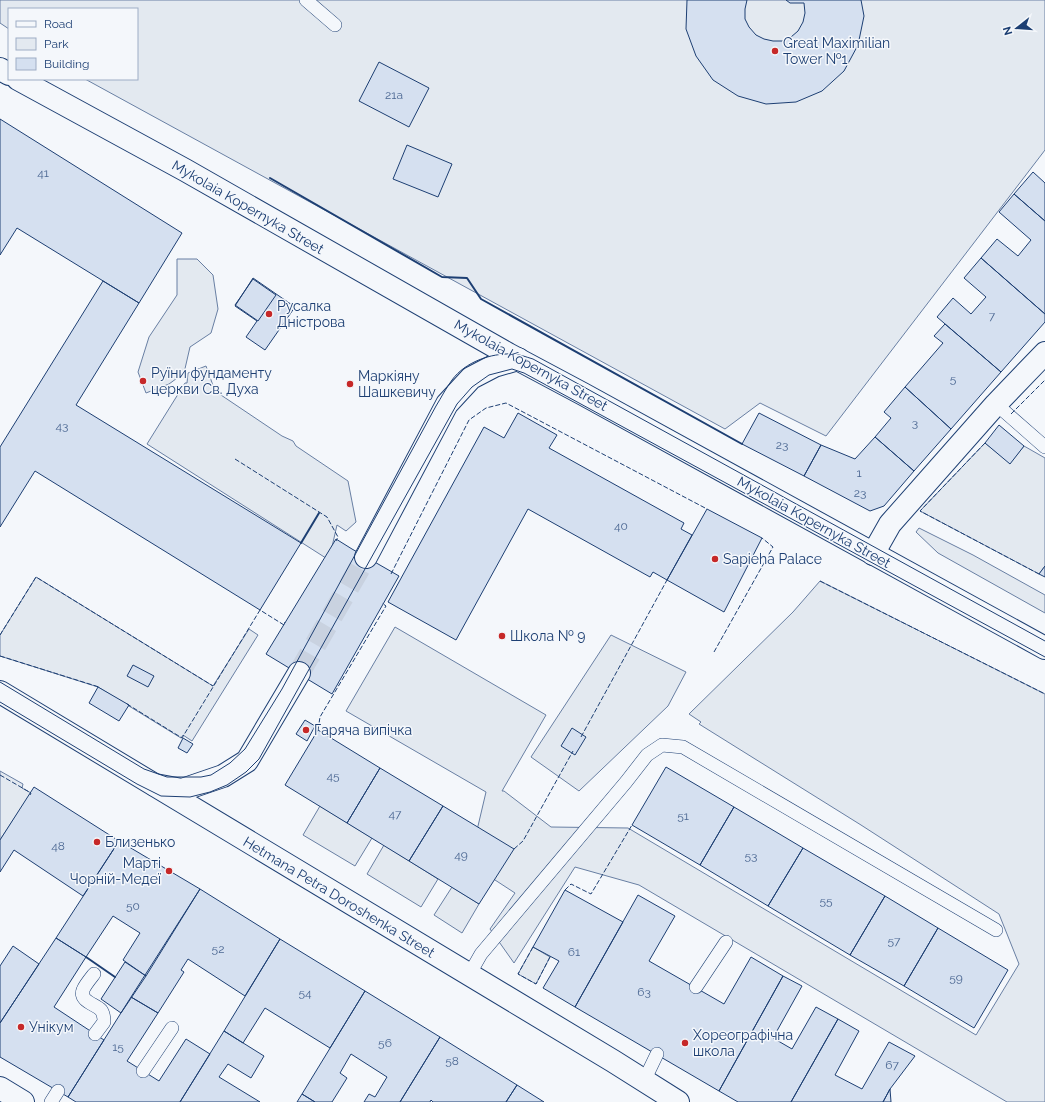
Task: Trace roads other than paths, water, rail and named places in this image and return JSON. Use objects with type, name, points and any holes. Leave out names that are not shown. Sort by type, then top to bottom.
[{"type":"main road","name":"Mykolaia Kopernyka Street","points":[[20,80],[184,170],[518,359],[1045,648]]},
{"type":"main road","points":[[873,554],[890,524],[996,404],[1045,353]]},
{"type":"main road","points":[[366,558],[447,404],[471,378],[494,366],[518,359]]},
{"type":"main road","points":[[154,785],[182,790],[223,776],[247,761],[299,673]]},
{"type":"main road","name":"Hetmana Petra Doroshenka Street","points":[[0,692],[469,976],[613,1061],[678,1102]]},
{"type":"main road","points":[[0,1088],[23,1102]]},
{"type":"lane","points":[[306,0],[335,26]]},
{"type":"lane","points":[[996,404],[1045,447]]},
{"type":"lane","points":[[469,976],[481,954],[647,755],[662,745],[683,748],[996,930]]},
{"type":"lane","points":[[696,987],[726,942]]},
{"type":"lane","points":[[94,974],[83,989],[82,995],[84,999],[100,1010],[104,1016],[104,1022],[95,1034]]},
{"type":"lane","points":[[143,1071],[172,1028]]},
{"type":"lane","points":[[644,1081],[656,1054]]},
{"type":"tunnel","points":[[299,673],[366,557]]},
{"type":"tram line","points":[[0,682],[144,769],[167,777],[201,777],[211,775],[230,763],[245,749],[282,689],[436,406],[450,383],[457,374],[471,364],[487,357],[504,354],[517,354],[533,359],[1045,641]]},
{"type":"tram line","points":[[0,702],[137,784],[161,796],[190,797],[210,792],[227,785],[246,772],[259,759],[457,404],[472,387],[489,375],[512,369],[524,373],[1045,657]]},
{"type":"place","name":"Great Maximilian Tower №1","points":[[775,51]]},
{"type":"place","name":"Русалка Дністрова","points":[[269,314]]},
{"type":"place","name":"Руїни фундаменту церкви Св. Духа","points":[[143,381]]},
{"type":"place","name":"Маркіяну Шашкевичу","points":[[350,384]]},
{"type":"place","name":"Sapieha Palace","points":[[715,559]]},
{"type":"place","name":"Школа № 9","points":[[502,636]]},
{"type":"place","name":"Гаряча випічка","points":[[306,730]]},
{"type":"place","name":"Близенько","points":[[97,842]]},
{"type":"place","name":"Марті Чорній-Медеї","points":[[169,871]]},
{"type":"place","name":"Унікум","points":[[21,1027]]},
{"type":"place","name":"Хореографічна школа","points":[[685,1043]]}]
